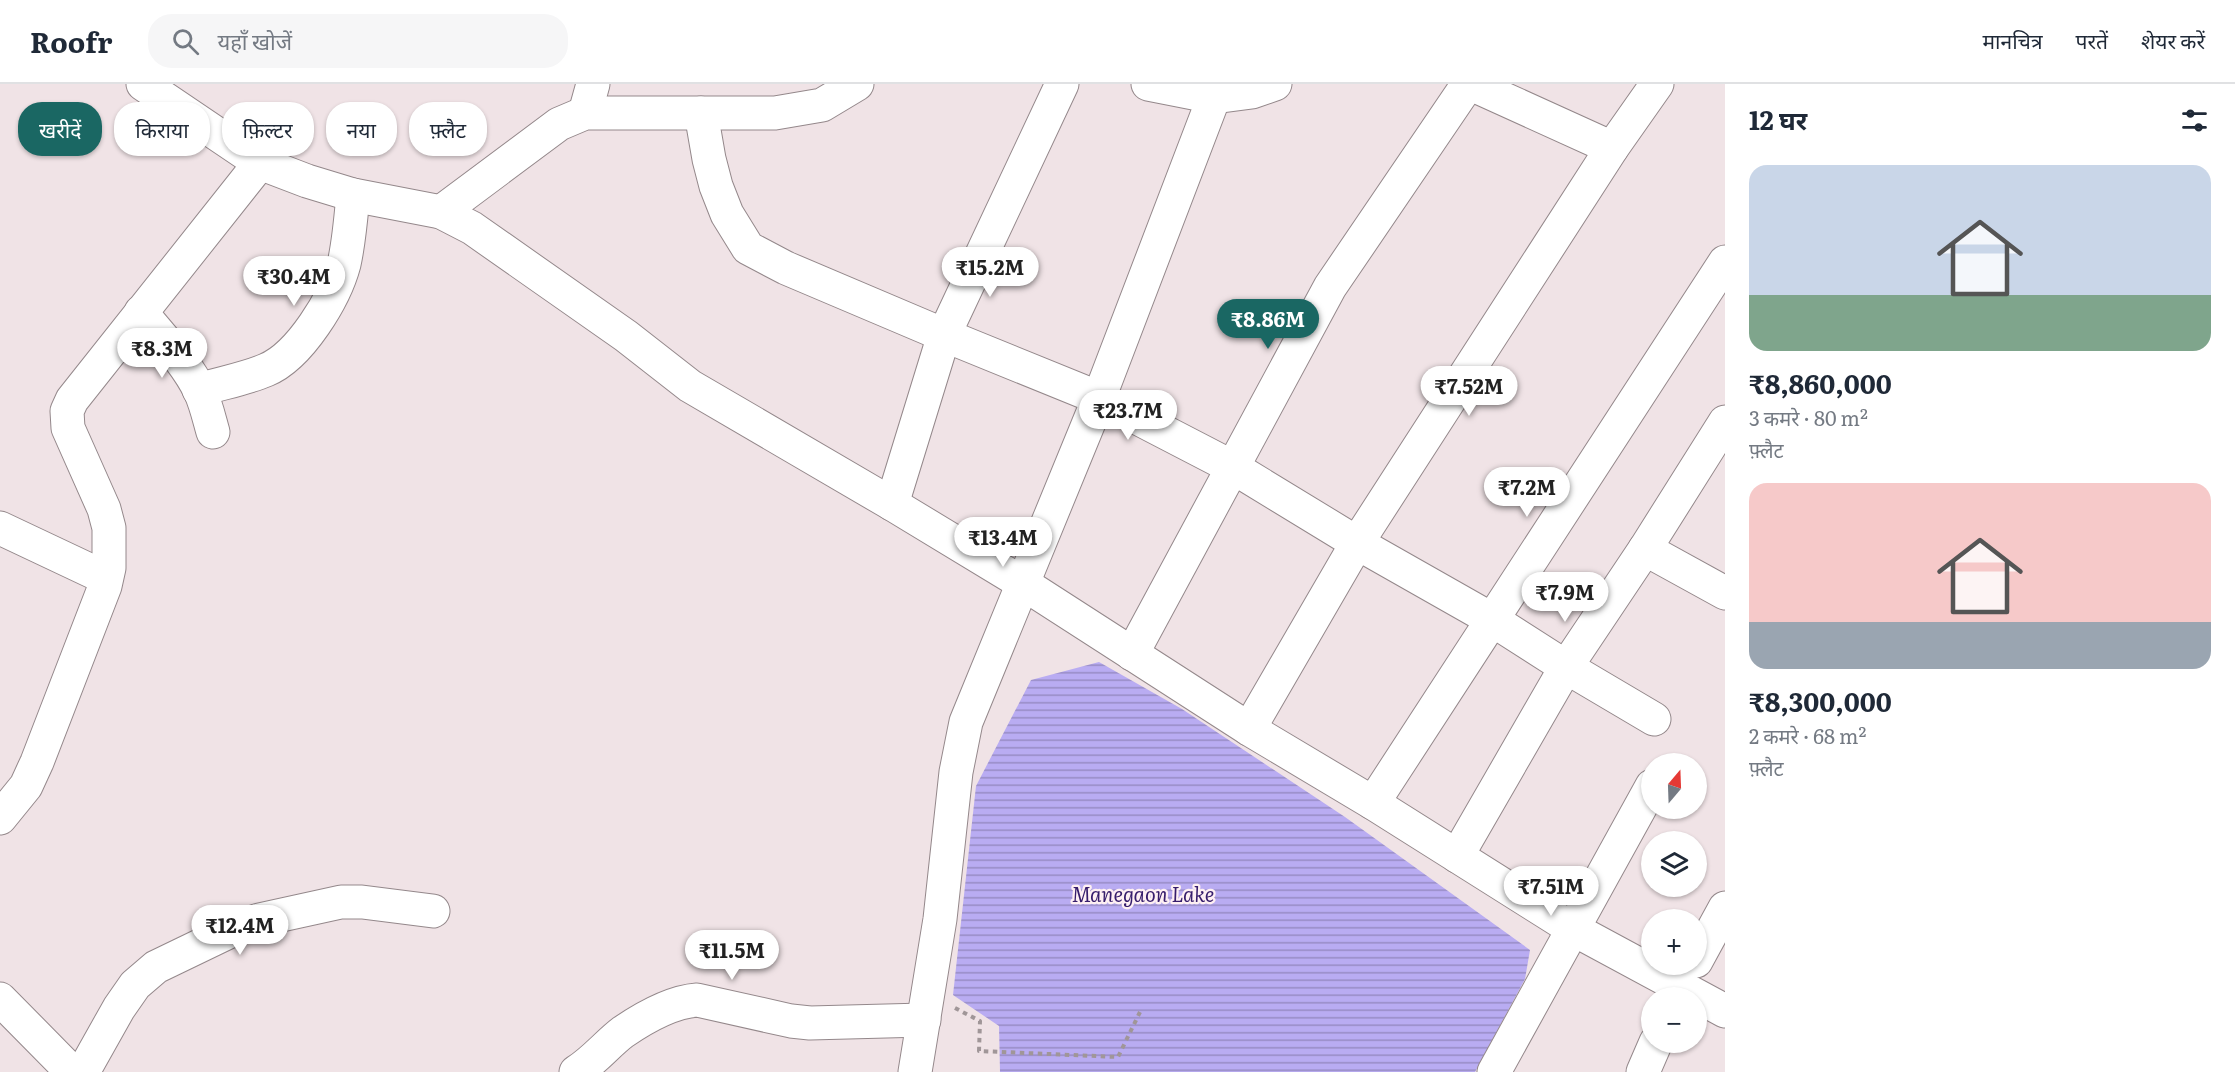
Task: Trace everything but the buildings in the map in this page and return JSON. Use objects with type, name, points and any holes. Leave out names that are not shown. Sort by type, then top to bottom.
[{"type":"street","points":[[143,84],[260,163],[353,195],[441,212],[472,228],[626,336],[690,386],[1024,584],[1249,729],[1373,803],[1573,929],[1688,978],[1725,1011]]},
{"type":"street","points":[[441,212],[589,99],[701,113],[775,113],[800,111],[822,105],[857,84]]},
{"type":"street","points":[[892,504],[944,335],[1062,84]]},
{"type":"street","points":[[1148,84],[1214,97],[1252,92],[1275,84]]},
{"type":"street","points":[[1132,654],[1330,287],[1469,84],[1612,148]]},
{"type":"street","points":[[1249,729],[1358,543],[1612,148],[1657,84]]},
{"type":"street","points":[[915,1072],[936,1013],[940,919],[956,772],[966,722],[1099,398],[1214,97]]},
{"type":"street","points":[[701,113],[716,186],[727,214],[748,248],[786,268],[1099,398],[1234,468],[1358,543],[1491,619],[1566,668],[1654,719]]},
{"type":"street","points":[[0,818],[26,786],[37,762],[106,578],[109,528],[104,509],[68,428],[68,411],[79,389],[260,163]]},
{"type":"street","points":[[200,390],[267,370],[283,360],[299,345],[327,303],[344,264],[353,195]]},
{"type":"street","points":[[1373,803],[1725,262]]},
{"type":"street","points":[[141,312],[200,390],[213,432]]},
{"type":"street","points":[[1456,856],[1566,668],[1725,422]]},
{"type":"street","points":[[0,528],[106,578]]},
{"type":"street","points":[[1645,549],[1725,593]]},
{"type":"street","points":[[1494,1072],[1641,806]]},
{"type":"street","points":[[83,1072],[119,1008],[135,985],[156,967],[241,926],[282,914],[340,902],[362,902],[433,911]]},
{"type":"street","points":[[1688,978],[1725,908]]},
{"type":"street","points":[[0,999],[72,1072]]},
{"type":"street","points":[[576,1072],[623,1032],[667,1007],[683,1001],[697,1000],[768,1017],[810,1023],[936,1013]]},
{"type":"street","points":[[1643,1072],[1651,1053]]},
{"type":"path","points":[[936,1013],[980,1021],[979,1051],[1118,1057],[1140,1012]]},
{"type":"water","name":"Manegaon Lake","points":[[1099,662],[1182,709],[1345,817],[1530,950],[1525,979],[1475,1072],[1000,1072],[999,1026],[953,995],[976,786],[1031,680]]}]
